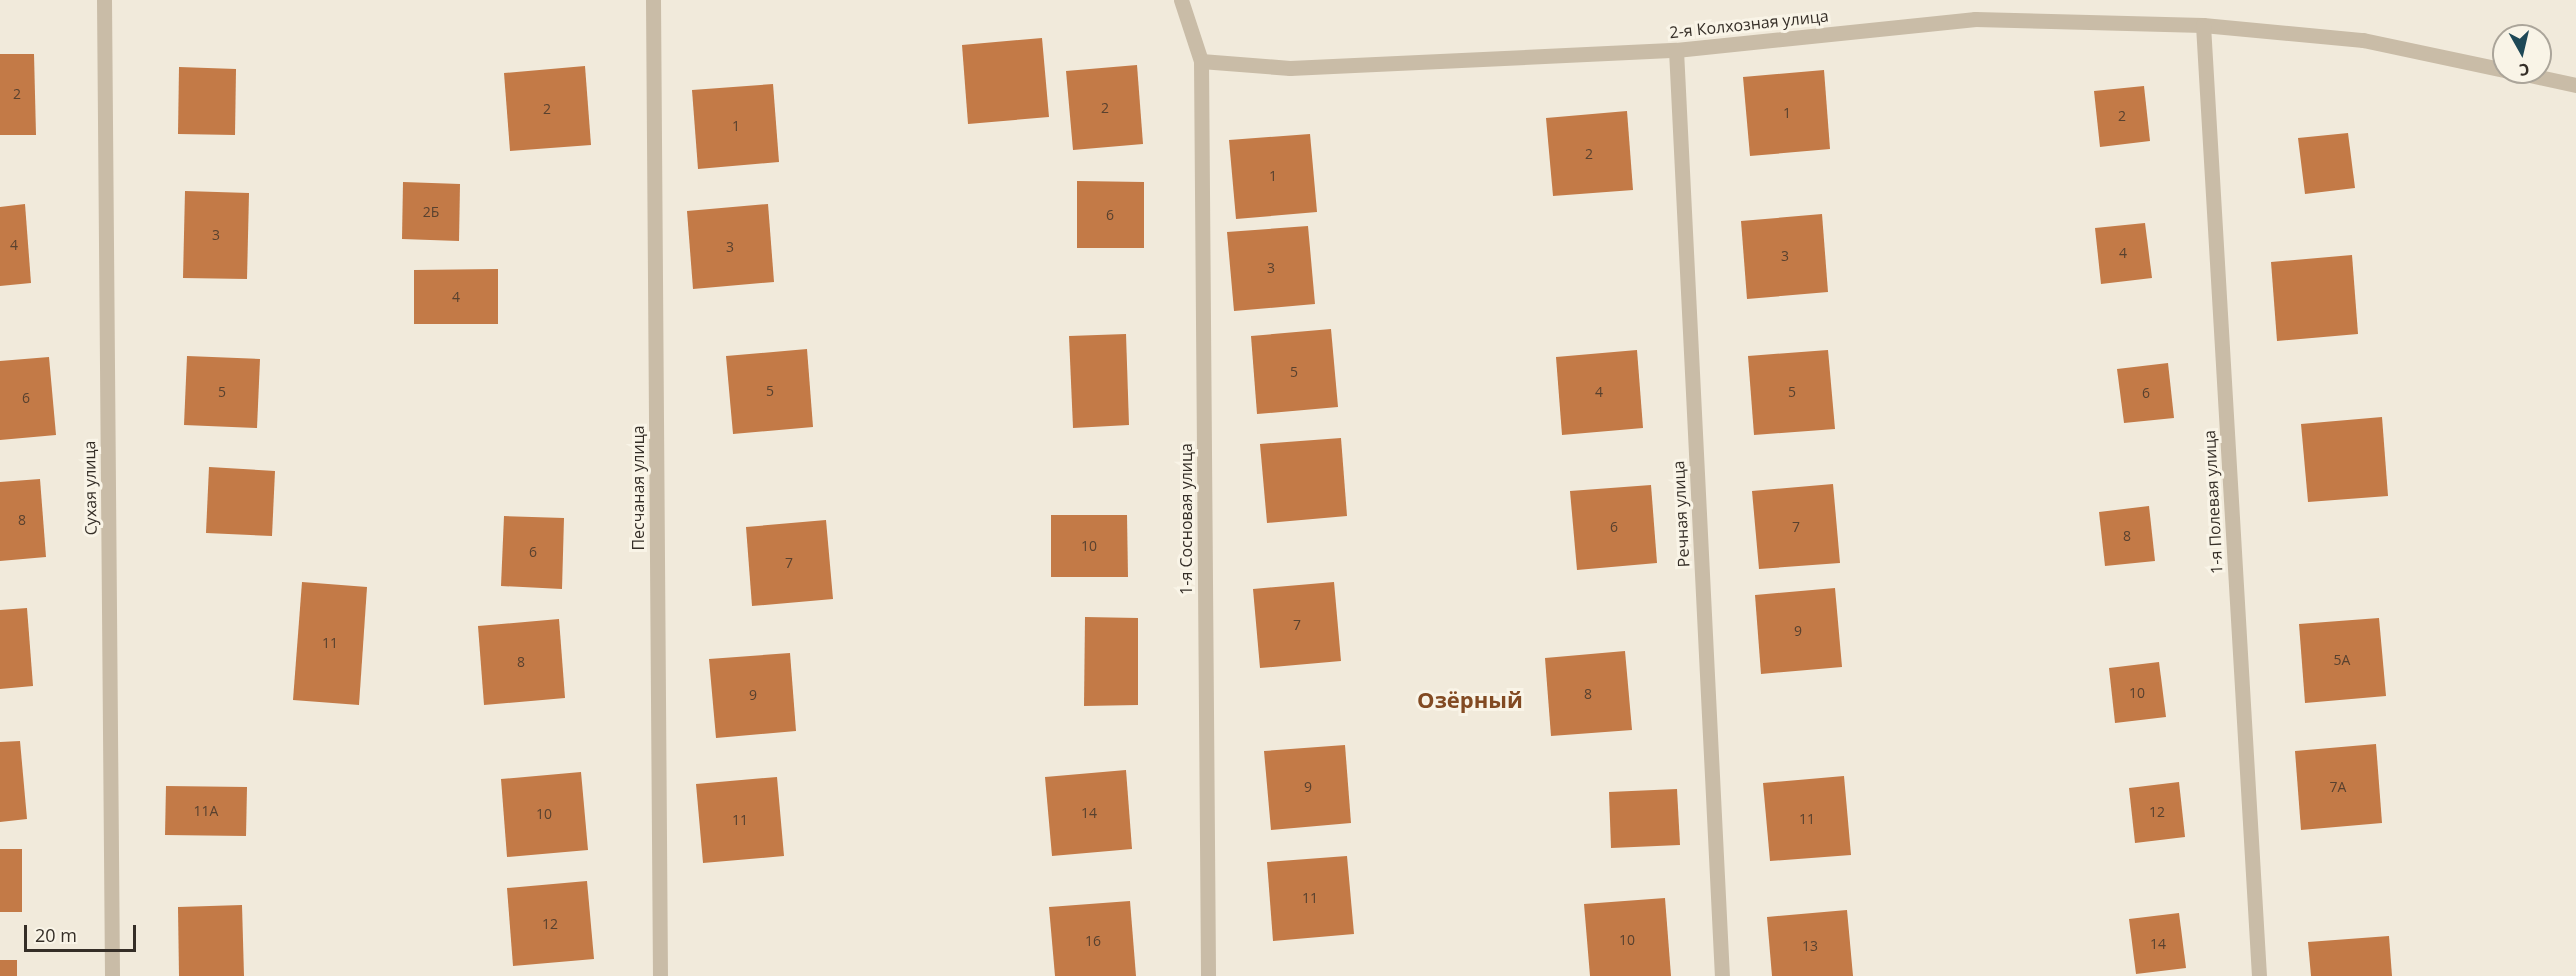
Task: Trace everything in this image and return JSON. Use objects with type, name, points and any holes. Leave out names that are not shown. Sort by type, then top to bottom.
[{"type":"street","name":"Сухая улица","points":[[104,0],[112,976]]},
{"type":"street","name":"Песчаная улица","points":[[653,0],[660,976]]},
{"type":"street","points":[[1181,0],[1201,61]]},
{"type":"street","name":"2-я Колхозная улица","points":[[1201,61],[1290,68],[1676,50],[1975,20],[2203,25],[2363,40],[2492,67]]},
{"type":"street","name":"1-я Полевая улица","points":[[2203,25],[2259,976]]},
{"type":"street","name":"Речная улица","points":[[1676,50],[1722,976]]},
{"type":"street","name":"1-я Сосновая улица","points":[[1201,61],[1208,976]]},
{"type":"street","points":[[2552,80],[2576,85]]},
{"type":"building","points":[[1042,38],[1049,117],[968,124],[962,45]]},
{"type":"building","points":[[0,54],[34,54],[36,135],[0,135]]},
{"type":"building","points":[[1137,65],[1143,144],[1073,150],[1066,71]]},
{"type":"building","points":[[585,66],[591,145],[510,151],[504,73]]},
{"type":"building","points":[[179,67],[236,69],[235,135],[178,134]]},
{"type":"building","points":[[1824,70],[1830,149],[1750,156],[1743,77]]},
{"type":"building","points":[[773,84],[779,162],[698,169],[692,90]]},
{"type":"building","points":[[2144,86],[2150,141],[2100,147],[2094,91]]},
{"type":"building","points":[[1627,111],[1633,190],[1553,196],[1546,118]]},
{"type":"building","points":[[2348,133],[2355,188],[2305,194],[2298,138]]},
{"type":"building","points":[[1310,134],[1317,212],[1236,219],[1229,140]]},
{"type":"building","points":[[1077,181],[1144,182],[1144,248],[1077,248]]},
{"type":"building","points":[[403,182],[460,184],[459,241],[402,239]]},
{"type":"building","points":[[185,191],[249,193],[247,279],[183,278]]},
{"type":"building","points":[[25,204],[31,283],[0,286],[0,207]]},
{"type":"building","points":[[768,204],[774,282],[693,289],[687,211]]},
{"type":"building","points":[[1822,214],[1828,292],[1747,299],[1741,221]]},
{"type":"building","points":[[2145,223],[2152,278],[2101,284],[2095,228]]},
{"type":"building","points":[[1308,226],[1315,304],[1234,311],[1227,232]]},
{"type":"building","points":[[2352,255],[2358,334],[2277,341],[2271,262]]},
{"type":"building","points":[[498,269],[498,324],[414,324],[414,270]]},
{"type":"building","points":[[1331,329],[1338,407],[1257,414],[1251,336]]},
{"type":"building","points":[[1126,334],[1129,425],[1073,428],[1069,336]]},
{"type":"building","points":[[807,349],[813,427],[733,434],[726,356]]},
{"type":"building","points":[[1637,350],[1643,428],[1562,435],[1556,357]]},
{"type":"building","points":[[1828,350],[1835,429],[1754,435],[1748,356]]},
{"type":"building","points":[[187,356],[260,359],[257,428],[184,425]]},
{"type":"building","points":[[49,357],[56,435],[0,440],[0,361]]},
{"type":"building","points":[[2168,363],[2174,418],[2124,423],[2117,369]]},
{"type":"building","points":[[2382,417],[2388,496],[2308,502],[2301,424]]},
{"type":"building","points":[[1341,438],[1347,516],[1267,523],[1260,444]]},
{"type":"building","points":[[209,467],[275,471],[272,536],[206,533]]},
{"type":"building","points":[[40,479],[46,557],[0,561],[0,482]]},
{"type":"building","points":[[1833,484],[1840,563],[1759,569],[1752,491]]},
{"type":"building","points":[[1651,485],[1657,563],[1577,570],[1570,491]]},
{"type":"building","points":[[2149,506],[2155,561],[2105,566],[2099,512]]},
{"type":"building","points":[[1051,515],[1127,515],[1128,577],[1051,577]]},
{"type":"building","points":[[504,516],[564,518],[562,589],[501,586]]},
{"type":"building","points":[[826,520],[833,599],[752,606],[746,527]]},
{"type":"building","points":[[302,582],[367,587],[359,705],[293,700]]},
{"type":"building","points":[[1334,582],[1341,661],[1260,668],[1253,589]]},
{"type":"building","points":[[1835,588],[1842,667],[1761,674],[1755,595]]},
{"type":"building","points":[[27,608],[33,686],[0,689],[0,610]]},
{"type":"building","points":[[1085,617],[1138,618],[1138,705],[1084,706]]},
{"type":"building","points":[[2379,618],[2386,696],[2305,703],[2299,624]]},
{"type":"building","points":[[559,619],[565,698],[484,705],[478,626]]},
{"type":"building","points":[[1625,651],[1632,730],[1551,736],[1545,658]]},
{"type":"building","points":[[790,653],[796,731],[716,738],[709,659]]},
{"type":"building","points":[[2159,662],[2166,717],[2115,723],[2109,668]]},
{"type":"building","points":[[20,741],[27,819],[0,822],[0,742]]},
{"type":"building","points":[[2376,744],[2382,823],[2301,830],[2295,751]]},
{"type":"building","points":[[1345,745],[1351,823],[1271,830],[1264,751]]},
{"type":"building","points":[[1126,770],[1132,849],[1052,856],[1045,777]]},
{"type":"building","points":[[581,772],[588,850],[507,857],[501,779]]},
{"type":"building","points":[[1844,776],[1851,855],[1770,861],[1763,783]]},
{"type":"building","points":[[777,777],[784,856],[703,863],[696,784]]},
{"type":"building","points":[[2179,782],[2185,837],[2135,843],[2129,788]]},
{"type":"building","points":[[166,786],[247,787],[246,836],[165,835]]},
{"type":"building","points":[[1677,789],[1680,845],[1611,848],[1609,792]]},
{"type":"building","points":[[0,849],[22,849],[22,912],[0,912]]},
{"type":"building","points":[[1347,856],[1354,934],[1273,941],[1267,862]]},
{"type":"building","points":[[587,881],[594,959],[513,966],[507,888]]},
{"type":"building","points":[[1665,898],[1671,976],[1590,976],[1584,904]]},
{"type":"building","points":[[1130,901],[1136,976],[1055,976],[1049,907]]},
{"type":"building","points":[[242,905],[244,976],[179,976],[178,907]]},
{"type":"building","points":[[1847,910],[1853,976],[1772,976],[1767,917]]},
{"type":"building","points":[[2179,913],[2186,968],[2136,974],[2129,919]]},
{"type":"building","points":[[2389,936],[2392,976],[2311,976],[2308,942]]},
{"type":"building","points":[[0,960],[17,960],[17,976],[0,976]]},
{"type":"district","name":"Озёрный","points":[[1470,700]]}]
